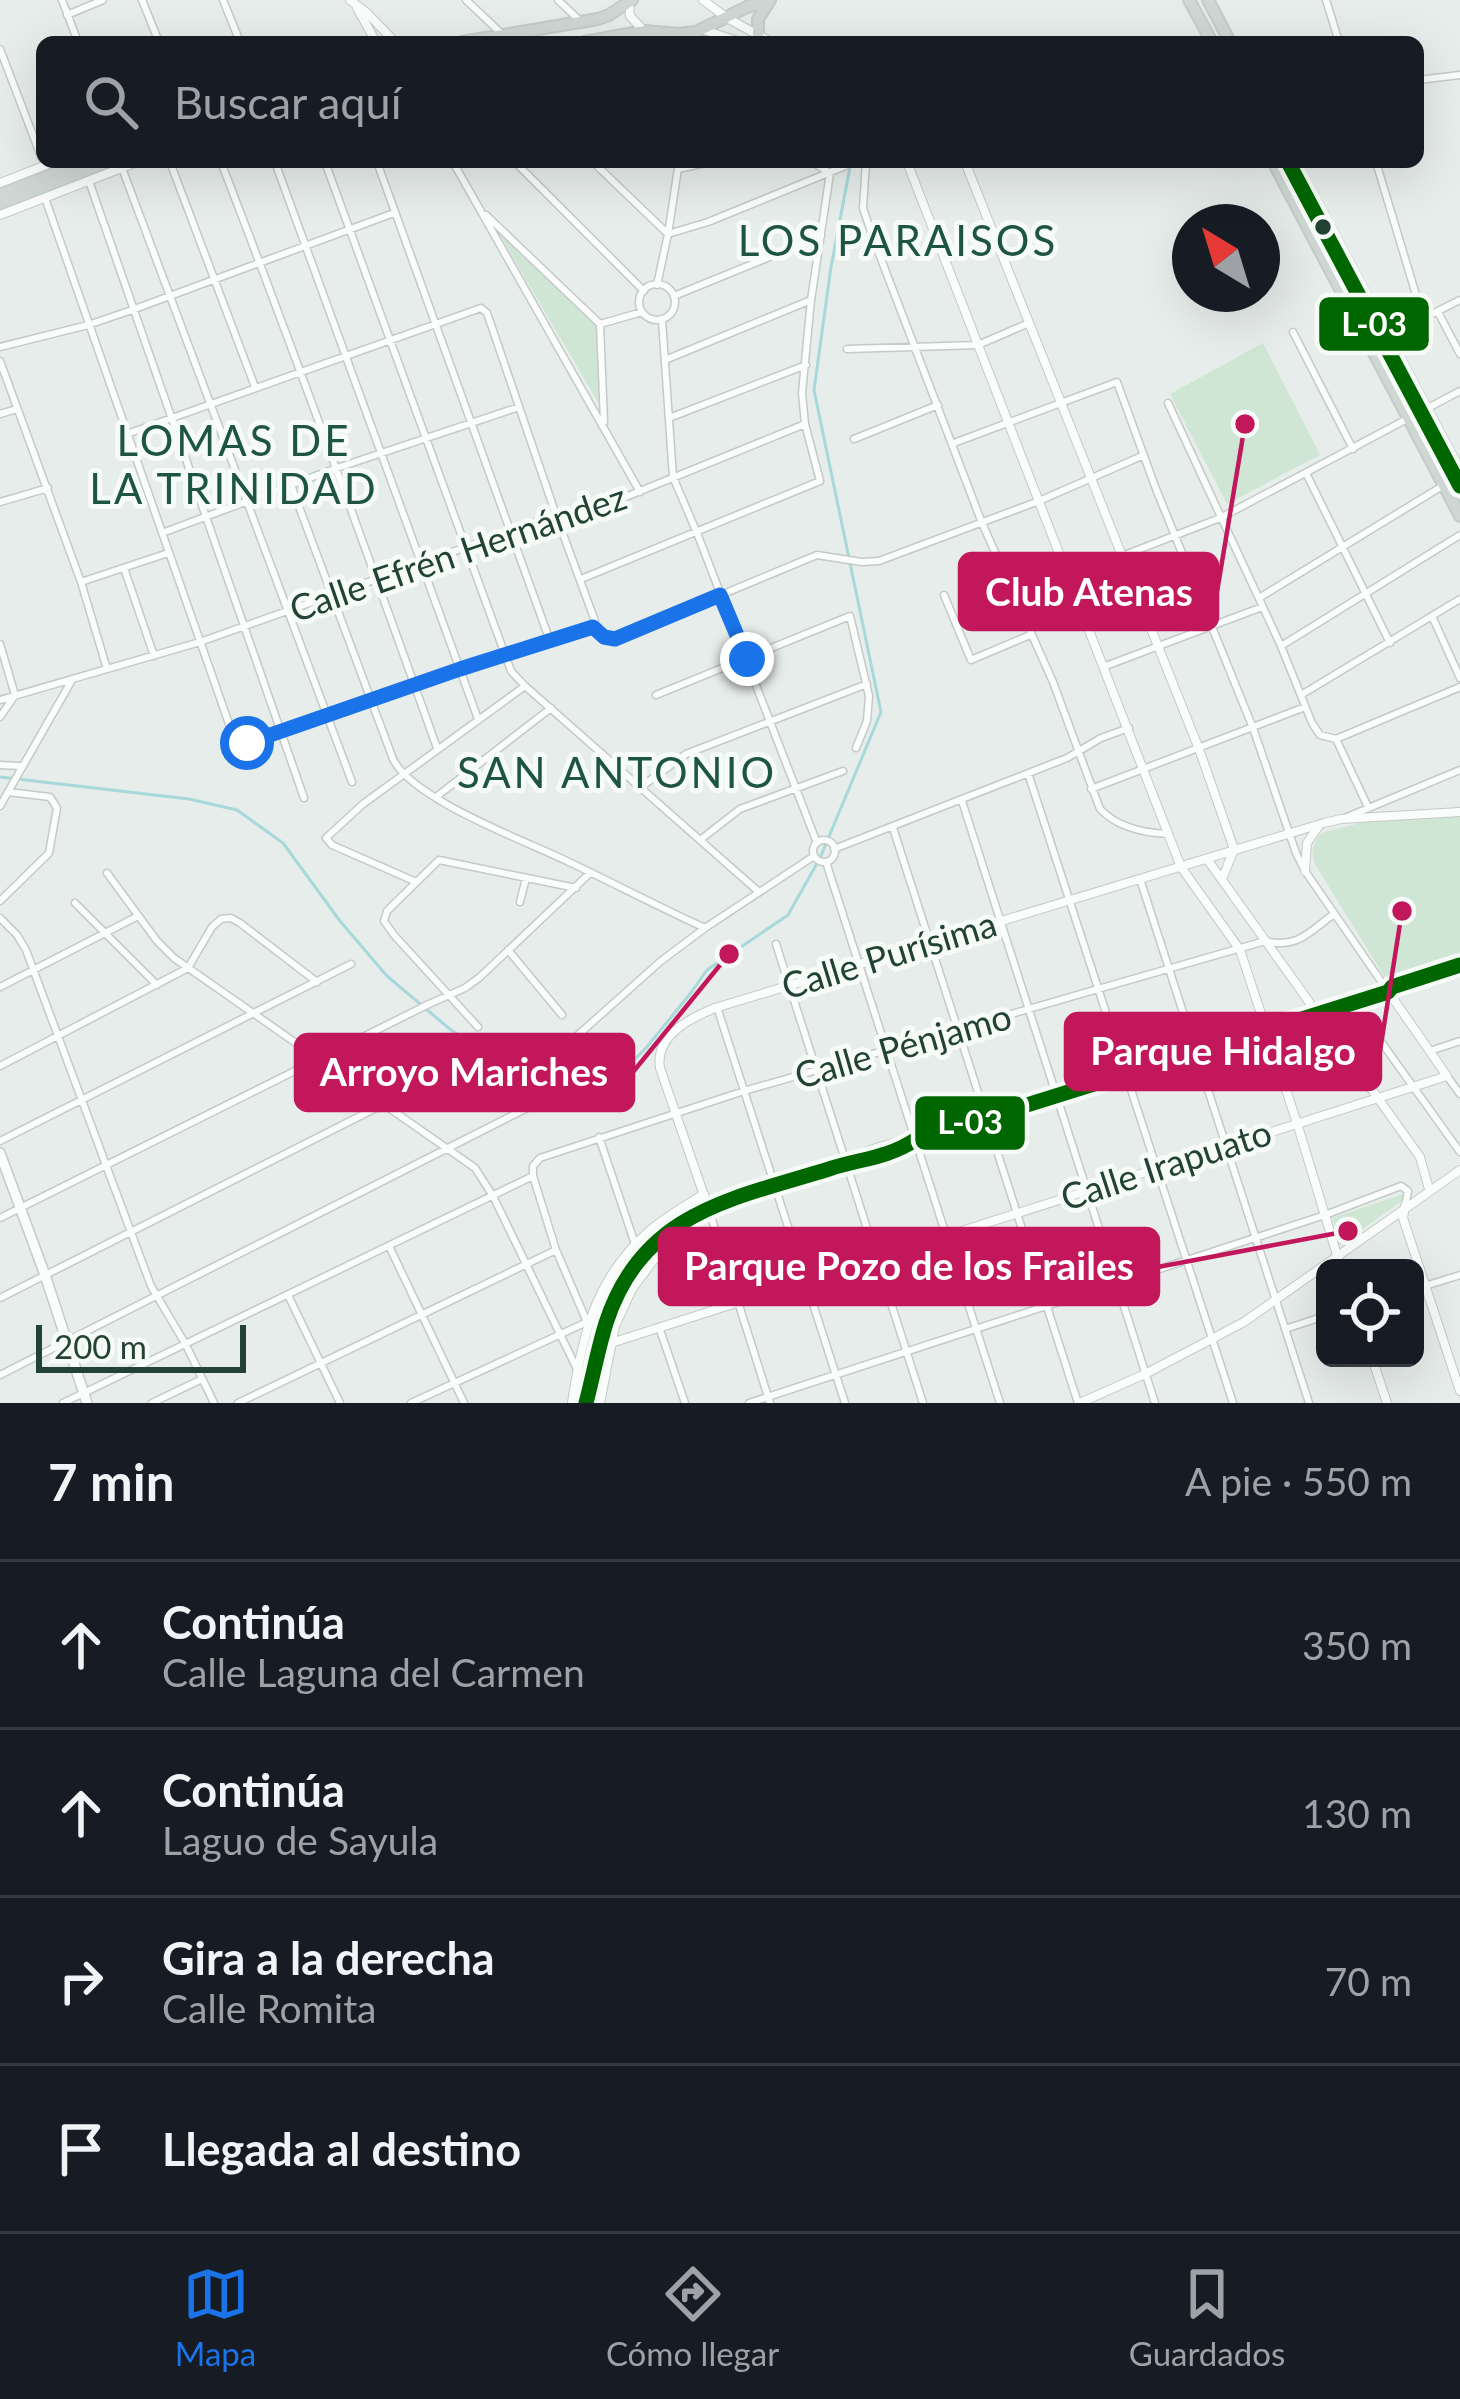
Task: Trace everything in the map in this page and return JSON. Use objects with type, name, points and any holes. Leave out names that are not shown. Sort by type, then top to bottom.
[{"type":"main road","points":[[498,36],[609,15],[630,0]]},
{"type":"main road","points":[[693,36],[770,0]]},
{"type":"main road","points":[[758,35],[758,20],[770,0]]},
{"type":"main road","points":[[1189,0],[1209,36]]},
{"type":"main road","points":[[1208,0],[1227,36]]},
{"type":"main road","points":[[0,194],[9,184],[64,168]]},
{"type":"main road","points":[[0,204],[93,168]]},
{"type":"main road","points":[[1277,168],[1460,516]]},
{"type":"main road","points":[[1297,168],[1460,474]]},
{"type":"main road","points":[[0,1153],[85,1398]]},
{"type":"street","points":[[62,0],[76,36]]},
{"type":"street","points":[[67,15],[104,0]]},
{"type":"street","points":[[142,0],[157,36]]},
{"type":"street","points":[[224,0],[238,36]]},
{"type":"street","points":[[466,0],[504,35]]},
{"type":"street","points":[[558,0],[581,22]]},
{"type":"street","points":[[630,0],[633,21],[649,36]]},
{"type":"street","points":[[703,0],[758,35]]},
{"type":"street","points":[[1326,0],[1337,36]]},
{"type":"street","points":[[353,3],[372,36]]},
{"type":"street","points":[[353,3],[389,36]]},
{"type":"street","points":[[704,30],[722,36]]},
{"type":"street","points":[[0,50],[36,138]]},
{"type":"street","points":[[1424,79],[1460,74]]},
{"type":"street","points":[[9,184],[36,168]]},
{"type":"street","points":[[0,215],[122,168],[352,782]]},
{"type":"street","points":[[172,168],[255,387]]},
{"type":"street","points":[[223,168],[437,748]]},
{"type":"street","points":[[277,168],[478,718]]},
{"type":"street","points":[[327,168],[511,671],[759,892]]},
{"type":"street","points":[[378,168],[550,641]]},
{"type":"street","points":[[456,168],[640,492]]},
{"type":"street","points":[[521,168],[644,291]]},
{"type":"street","points":[[599,168],[668,234]]},
{"type":"street","points":[[657,285],[676,168]]},
{"type":"street","points":[[823,168],[830,172]]},
{"type":"street","points":[[668,234],[842,168]]},
{"type":"street","points":[[866,168],[863,208],[914,349],[1100,809],[1109,819],[1138,831],[1168,834]]},
{"type":"street","points":[[909,168],[1181,867],[1240,950],[1338,1259]]},
{"type":"street","points":[[967,168],[1198,749],[1234,850],[1223,877]]},
{"type":"street","points":[[1378,168],[1424,318]]},
{"type":"street","points":[[581,579],[820,481],[802,403],[830,172]]},
{"type":"street","points":[[88,181],[304,798]]},
{"type":"street","points":[[45,198],[233,736],[241,744],[593,627]]},
{"type":"street","points":[[479,208],[600,324],[604,428]]},
{"type":"street","points":[[0,347],[88,325],[395,213]]},
{"type":"street","points":[[674,296],[823,236]]},
{"type":"street","points":[[532,1076],[634,984],[705,928],[819,859],[832,859],[795,788],[673,477],[662,320],[674,308],[674,296],[667,287],[657,285],[644,291],[640,302],[642,312],[662,320]]},
{"type":"street","points":[[664,360],[812,300]]},
{"type":"street","points":[[1386,338],[1460,300]]},
{"type":"street","points":[[127,434],[484,309],[581,579],[593,627]]},
{"type":"street","points":[[1438,311],[1460,354]]},
{"type":"street","points":[[600,324],[642,312]]},
{"type":"street","points":[[848,349],[978,345],[1029,323]]},
{"type":"street","points":[[1293,332],[1353,449]]},
{"type":"street","points":[[668,418],[806,365]]},
{"type":"street","points":[[1,366],[81,582],[107,669]]},
{"type":"street","points":[[954,443],[1117,382],[1305,871],[1460,1094]]},
{"type":"street","points":[[1068,577],[1220,518],[1460,391]]},
{"type":"street","points":[[1168,404],[1320,735],[1336,739],[1460,687]]},
{"type":"street","points":[[854,439],[938,405]]},
{"type":"street","points":[[162,533],[519,407]]},
{"type":"street","points":[[0,414],[17,409]]},
{"type":"street","name":"Calle Efrén Hernández","points":[[0,700],[200,642],[556,515],[640,492],[805,424]]},
{"type":"street","points":[[593,627],[615,639],[817,555],[879,561],[1144,455]]},
{"type":"street","points":[[1306,473],[1390,643]]},
{"type":"street","points":[[291,484],[393,759],[403,774],[436,797],[705,928]]},
{"type":"street","points":[[1103,667],[1260,603],[1343,545],[1444,485]]},
{"type":"street","points":[[0,502],[48,488]]},
{"type":"street","points":[[1281,646],[1460,536]]},
{"type":"street","points":[[81,582],[169,553]]},
{"type":"street","points":[[124,568],[154,656]]},
{"type":"street","points":[[944,595],[971,660],[1031,634]]},
{"type":"street","points":[[1301,695],[1460,599]]},
{"type":"street","points":[[656,695],[850,616],[868,684],[869,710],[856,748]]},
{"type":"street","points":[[1432,616],[1460,678]]},
{"type":"street","points":[[0,717],[15,695],[1,648]]},
{"type":"street","points":[[0,806],[72,680]]},
{"type":"street","points":[[640,787],[686,754],[868,684]]},
{"type":"street","points":[[415,882],[326,841],[403,774],[525,686]]},
{"type":"street","points":[[1091,789],[1305,707]]},
{"type":"street","points":[[436,797],[551,708]]},
{"type":"street","points":[[1000,1403],[887,1051],[819,859],[827,844],[892,828],[1129,728]]},
{"type":"street","points":[[1336,739],[1370,812],[1460,770]]},
{"type":"street","points":[[0,765],[22,766]]},
{"type":"street","points":[[700,840],[740,808],[843,771]]},
{"type":"street","points":[[1028,773],[1233,1403]]},
{"type":"street","points":[[0,901],[49,853],[56,808],[50,797],[10,789]]},
{"type":"street","points":[[962,801],[1155,1403]]},
{"type":"street","name":"Calle Purísima","points":[[708,1208],[660,1068],[659,1051],[679,1028],[717,1007],[1324,823],[1370,812],[1460,812]]},
{"type":"street","points":[[1305,871],[1307,843],[1324,823]]},
{"type":"street","points":[[892,828],[1079,1403],[1213,1341],[1460,1169]]},
{"type":"street","points":[[1208,859],[1420,1157],[1429,1189]]},
{"type":"street","points":[[478,1027],[384,921],[386,910],[440,860],[576,888]]},
{"type":"street","points":[[107,873],[165,950],[476,1168],[577,1369]]},
{"type":"street","points":[[0,1218],[473,983],[590,873]]},
{"type":"street","points":[[520,902],[526,878]]},
{"type":"street","points":[[1139,879],[1309,1403]]},
{"type":"street","points":[[75,903],[158,985]]},
{"type":"street","name":"Calle Pénjamo","points":[[533,1176],[537,1160],[675,1112],[1265,940],[1298,941],[1334,914]]},
{"type":"street","points":[[0,987],[138,916]]},
{"type":"street","points":[[0,918],[22,943],[34,970],[155,1295],[214,1403]]},
{"type":"street","points":[[0,1066],[188,968],[220,919],[232,918],[317,982]]},
{"type":"street","points":[[776,944],[923,1403]]},
{"type":"street","points":[[508,950],[562,1015]]},
{"type":"street","points":[[0,1142],[352,964]]},
{"type":"street","points":[[600,1403],[610,1342],[621,1311],[659,1252],[708,1208],[1460,965]]},
{"type":"street","points":[[1314,1013],[1388,989]]},
{"type":"street","points":[[1353,1003],[1460,1152]]},
{"type":"street","points":[[717,1007],[845,1403]]},
{"type":"street","points":[[1430,1051],[1460,1041]]},
{"type":"street","points":[[0,1298],[467,1062]]},
{"type":"street","name":"Calle Irapuato","points":[[610,1342],[1447,1076]]},
{"type":"street","points":[[0,1376],[532,1106]]},
{"type":"street","points":[[599,1137],[635,1244]]},
{"type":"street","points":[[63,1403],[85,1398],[533,1176],[556,1250],[587,1322]]},
{"type":"street","points":[[749,1403],[1401,1186],[1409,1196],[1403,1218],[1413,1259]]},
{"type":"street","points":[[572,1403],[587,1322],[604,1286],[652,1228],[704,1194]]},
{"type":"street","points":[[708,1208],[769,1400]]},
{"type":"street","points":[[389,1246],[464,1403]]},
{"type":"street","points":[[238,1403],[556,1250]]},
{"type":"street","points":[[1424,1286],[1460,1275]]},
{"type":"street","points":[[289,1295],[340,1403]]},
{"type":"street","points":[[1424,1297],[1460,1391]]},
{"type":"street","points":[[1285,1329],[1316,1319]]},
{"type":"street","points":[[411,1403],[587,1322]]},
{"type":"street","points":[[659,1327],[685,1403]]},
{"type":"street","points":[[1375,1367],[1387,1403]]},
{"type":"street","points":[[152,1403],[202,1379]]},
{"type":"green space","points":[[494,225],[596,318],[599,404]]},
{"type":"green space","points":[[1263,343],[1320,455],[1227,504],[1170,394]]},
{"type":"green space","points":[[1460,814],[1460,956],[1386,979],[1316,866],[1314,845],[1321,833],[1364,822]]},
{"type":"green space","points":[[1406,1193],[1406,1198],[1340,1245],[1332,1218]]},
{"type":"waterway","points":[[0,777],[189,799],[237,810],[283,843],[387,976],[504,1067],[550,1089],[587,1089],[623,1071],[707,970],[788,915],[820,858],[881,712],[814,390],[850,168]]},
{"type":"transit line","name":"L-03","points":[[1291,168],[1460,486]]},
{"type":"transit line","name":"L-03","points":[[586,1403],[606,1323],[622,1286],[642,1256],[695,1216],[758,1190],[884,1154],[915,1140],[1388,992],[1460,965]]},
{"type":"place","name":"Club Atenas","points":[[1245,424]]},
{"type":"place","name":"Parque Hidalgo","points":[[1402,911]]},
{"type":"place","name":"Arroyo Mariches","points":[[729,954]]},
{"type":"place","name":"Parque Pozo de los Frailes","points":[[1348,1231]]},
{"type":"district","name":"LOS PARAISOS","points":[[898,241]]},
{"type":"district","name":"LOMAS DE LA TRINIDAD","points":[[234,465]]},
{"type":"district","name":"SAN ANTONIO","points":[[617,773]]},
{"type":"route","points":[[247,743],[593,627],[615,639],[720,595],[747,659]]}]
